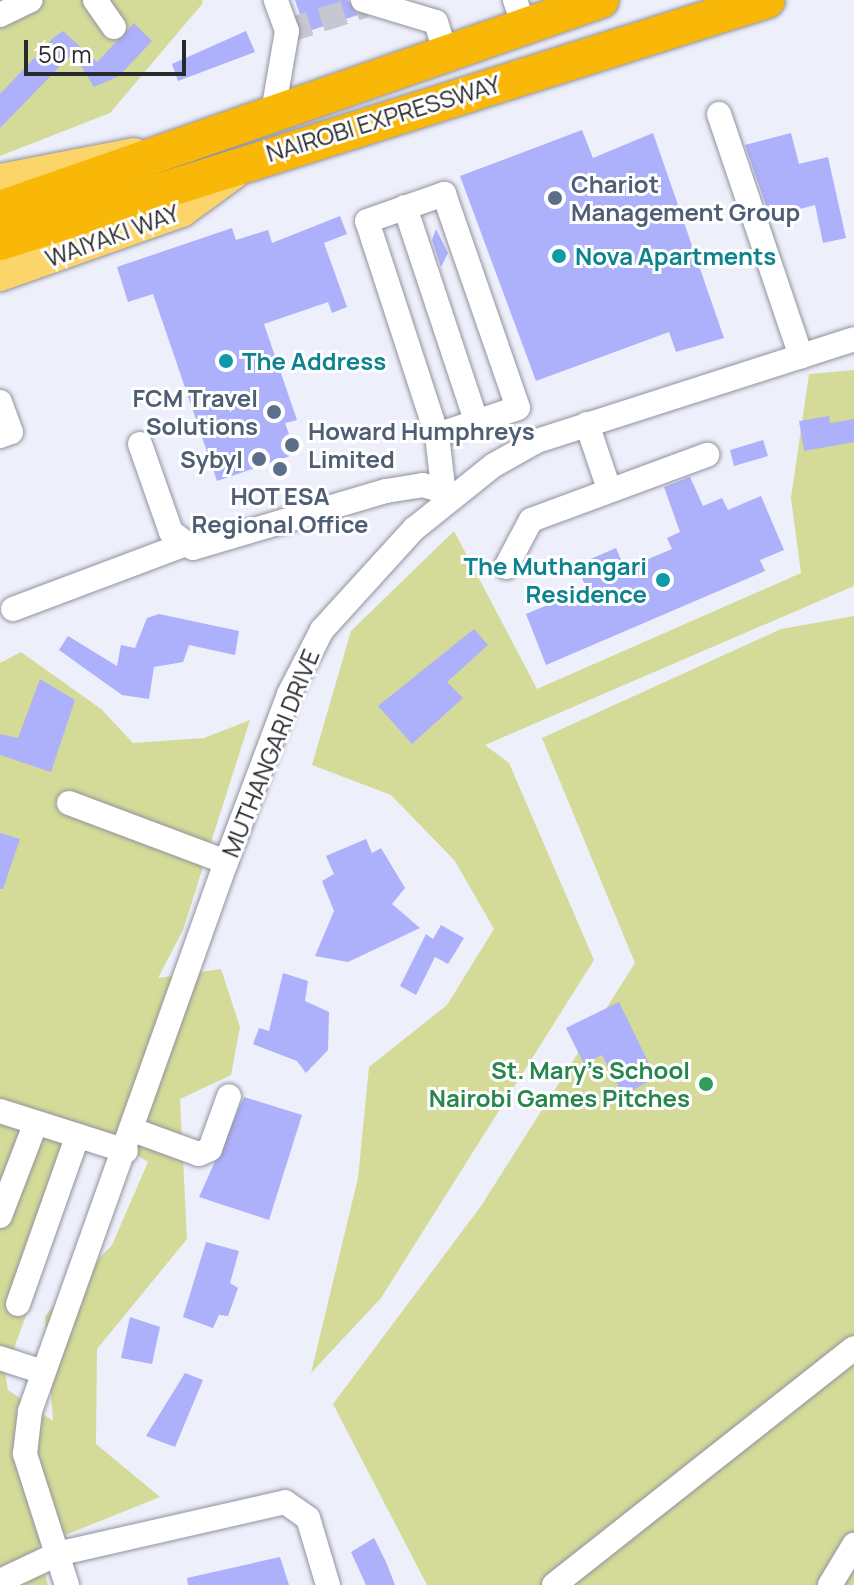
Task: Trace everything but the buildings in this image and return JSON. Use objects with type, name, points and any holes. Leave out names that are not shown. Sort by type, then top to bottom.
[{"type":"highway","name":"NAIROBI EXPRESSWAY","points":[[0,209],[273,112],[437,24],[601,0]]},
{"type":"highway","name":"NAIROBI EXPRESSWAY","points":[[0,242],[258,156],[767,0]]},
{"type":"main road","points":[[0,179],[89,157],[168,149]]},
{"type":"main road","name":"WAIYAKI WAY","points":[[0,276],[182,212],[258,156]]},
{"type":"street","points":[[0,15],[31,0]]},
{"type":"street","points":[[95,0],[114,27]]},
{"type":"street","points":[[273,112],[287,31],[276,0]]},
{"type":"street","points":[[364,3],[437,24]]},
{"type":"street","points":[[719,114],[801,356]]},
{"type":"street","points":[[13,609],[183,545],[386,491],[449,491],[437,435],[367,221],[444,194],[518,408],[437,435]]},
{"type":"street","points":[[405,207],[477,424]]},
{"type":"street","name":"MUTHANGARI DRIVE","points":[[67,1585],[24,1441],[43,1372],[129,1141],[226,862],[289,694],[322,630],[383,559],[449,491],[537,441],[854,339]]},
{"type":"street","points":[[0,402],[11,432],[0,436]]},
{"type":"street","points":[[587,424],[609,489]]},
{"type":"street","points":[[140,444],[171,532],[183,545]]},
{"type":"street","points":[[506,567],[531,520],[707,455]]},
{"type":"street","points":[[69,803],[226,862]]},
{"type":"street","points":[[0,1111],[77,1137],[129,1141],[199,1154],[210,1149],[229,1096]]},
{"type":"street","points":[[0,1216],[35,1125]]},
{"type":"street","points":[[18,1304],[77,1137]]},
{"type":"street","points":[[554,1585],[854,1348]]},
{"type":"street","points":[[0,1358],[43,1372]]},
{"type":"street","points":[[0,1581],[57,1554],[285,1502],[308,1518],[328,1585]]},
{"type":"street","points":[[830,1585],[854,1545]]},
{"type":"green space","points":[[0,0],[202,0],[203,3],[110,113],[0,156]]},
{"type":"green space","points":[[854,370],[854,586],[485,745],[509,763],[594,960],[381,1298],[311,1373],[358,1178],[369,1067],[447,1005],[494,929],[455,861],[391,795],[312,765],[351,631],[454,531],[537,689],[801,573],[791,498],[809,374]]},
{"type":"green space","name":"St. Mary's School Nairobi Games Pitches","points":[[854,616],[854,1585],[427,1585],[333,1404],[481,1206],[635,963],[542,738],[781,629]]},
{"type":"green space","points":[[21,652],[101,709],[133,743],[204,738],[250,720],[183,930],[158,978],[221,969],[240,1027],[231,1075],[180,1099],[187,1239],[97,1349],[96,1444],[160,1497],[38,1546],[48,1585],[0,1585],[0,663]],"holes":[[[94,1129],[148,1162],[112,1245],[45,1316],[53,1421],[8,1390],[5,1373]]]},
{"type":"tunnel","points":[[287,31],[365,6]]},
{"type":"place","name":"Chariot Management Group","points":[[555,198]]},
{"type":"place","name":"Nova Apartments","points":[[559,256]]},
{"type":"place","name":"The Address","points":[[226,361]]},
{"type":"place","name":"FCM Travel Solutions","points":[[274,412]]},
{"type":"place","name":"Howard Humphreys Limited","points":[[292,445]]},
{"type":"place","name":"Sybyl","points":[[259,459]]},
{"type":"place","name":"HOT ESA Regional Office","points":[[280,469]]},
{"type":"place","name":"The Muthangari Residence","points":[[663,580]]},
{"type":"place","name":"St. Mary's School Nairobi Games Pitches","points":[[706,1084]]}]
